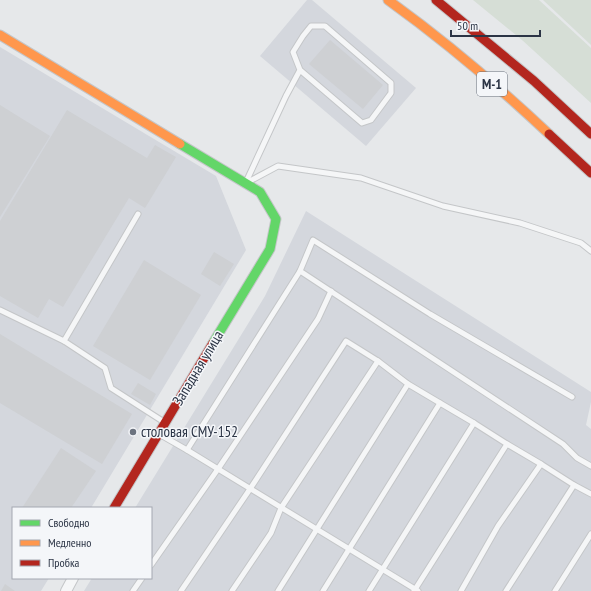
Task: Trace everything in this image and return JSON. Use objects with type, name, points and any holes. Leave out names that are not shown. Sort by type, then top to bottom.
[{"type":"main road","name":"М-1","points":[[388,0],[413,18],[514,102],[591,173]]},
{"type":"main road","name":"М-1","points":[[436,0],[534,81],[591,134]]},
{"type":"main road","name":"Западная улица","points":[[0,35],[260,192],[276,219],[270,249],[115,507]]},
{"type":"street","points":[[66,591],[73,579]]},
{"type":"lane","points":[[246,183],[286,96],[300,70],[293,52],[311,26],[325,26],[391,83],[391,93],[371,120],[362,123],[300,70]]},
{"type":"lane","points":[[246,183],[278,166],[361,178],[443,206],[520,223],[581,243],[591,251]]},
{"type":"lane","points":[[64,341],[138,214]]},
{"type":"lane","points":[[187,450],[300,271],[313,240],[430,314],[572,397]]},
{"type":"lane","points":[[300,271],[563,444],[577,458],[591,466]]},
{"type":"lane","points":[[152,565],[318,319],[331,291]]},
{"type":"lane","points":[[0,310],[64,341],[105,368],[111,388],[165,423]]},
{"type":"lane","points":[[181,591],[250,489],[346,341],[378,361],[408,384],[591,494]]},
{"type":"lane","points":[[232,591],[271,533],[281,508],[378,361]]},
{"type":"lane","points":[[278,591],[408,384]]},
{"type":"lane","points":[[323,591],[440,403]]},
{"type":"lane","points":[[369,591],[474,423]]},
{"type":"lane","points":[[158,434],[187,450],[416,590],[507,444]]},
{"type":"lane","points":[[461,591],[498,526],[541,464]]},
{"type":"lane","points":[[506,591],[574,485]]},
{"type":"lane","points":[[555,591],[591,534]]},
{"type":"lane","points":[[133,591],[141,579]]},
{"type":"shaded area","points":[[307,0],[312,0],[416,88],[366,146],[260,56]]},
{"type":"shaded area","points":[[473,0],[539,0],[591,48],[591,103],[522,40]]},
{"type":"shaded area","points":[[543,0],[591,0],[591,45]]},
{"type":"shaded area","points":[[0,47],[216,176],[246,250],[92,507],[12,507],[12,579],[48,579],[41,591],[0,591]]},
{"type":"shaded area","points":[[306,211],[591,392],[591,402],[586,425],[591,429],[591,591],[84,591],[91,579],[152,579],[152,507],[136,507],[265,296]]},
{"type":"building","points":[[330,40],[383,85],[363,109],[309,64]]},
{"type":"building","points":[[0,105],[50,136],[0,217]]},
{"type":"building","points":[[67,110],[147,158],[155,145],[176,157],[145,208],[129,198],[63,307],[49,299],[38,318],[0,296],[0,221]]},
{"type":"building","points":[[214,252],[234,264],[220,286],[201,274]]},
{"type":"building","points":[[144,260],[201,295],[150,380],[93,346]]},
{"type":"building","points":[[0,334],[132,414],[102,464],[0,403]]},
{"type":"building","points":[[138,383],[156,394],[150,405],[131,394]]},
{"type":"building","points":[[61,448],[96,471],[72,507],[23,507]]},
{"type":"building","points":[[5,584],[15,591],[1,591]]},
{"type":"traffic: fast","points":[[180,144],[260,192],[276,219],[270,249],[213,343]]},
{"type":"traffic: slow","points":[[388,0],[471,64],[549,134]]},
{"type":"traffic: slow","points":[[0,35],[180,144]]},
{"type":"traffic: jam","points":[[436,0],[534,81],[591,134]]},
{"type":"traffic: jam","points":[[549,134],[591,173]]},
{"type":"traffic: jam","points":[[115,507],[213,343]]},
{"type":"place","name":"столовая СМУ-152","points":[[133,432]]}]
